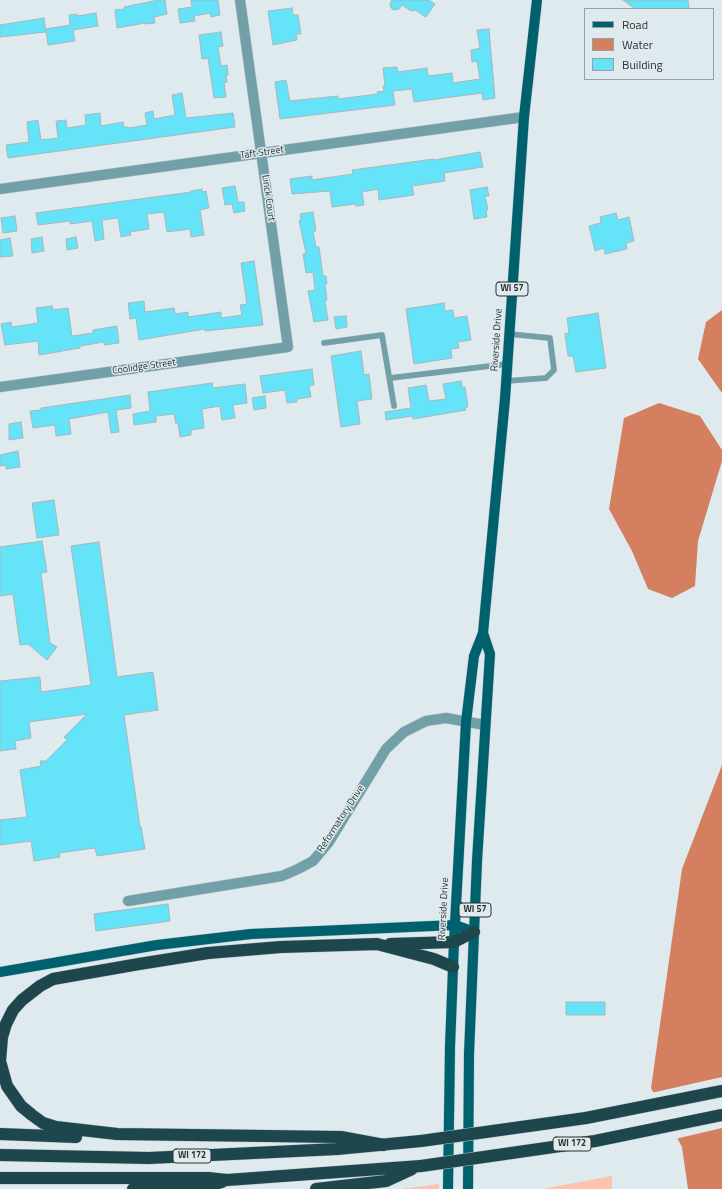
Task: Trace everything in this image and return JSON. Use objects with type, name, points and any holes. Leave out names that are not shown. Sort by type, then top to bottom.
[{"type":"highway","points":[[384,1145],[341,1137],[117,1134],[56,1127],[43,1122],[22,1106],[7,1086],[0,1061],[2,1037],[6,1024],[13,1010],[30,991],[53,979],[208,953],[281,947],[454,942],[474,932]]},
{"type":"highway","points":[[377,944],[434,959],[453,967]]},
{"type":"highway","name":"WI 172","points":[[0,1155],[149,1158],[337,1149],[384,1145],[586,1118],[722,1091]]},
{"type":"highway","name":"WI 172","points":[[0,1178],[208,1178],[227,1180],[421,1166],[595,1141],[722,1115]]},
{"type":"highway","points":[[0,1134],[87,1137],[117,1134]]},
{"type":"highway","points":[[316,1189],[386,1181],[421,1166]]},
{"type":"highway","points":[[133,1189],[207,1186],[227,1180]]},
{"type":"main road","name":"Riverside Drive","points":[[448,1189],[453,967],[466,722],[474,656],[483,633],[506,381],[524,117],[537,0]]},
{"type":"main road","name":"Riverside Drive","points":[[468,1189],[469,1054],[474,932],[490,654],[483,633]]},
{"type":"main road","points":[[0,972],[129,949],[202,939],[298,931],[455,924],[474,932]]},
{"type":"street","name":"Linck Court","points":[[240,0],[288,348]]},
{"type":"street","name":"Taft Street","points":[[0,190],[524,117]]},
{"type":"street","name":"Coolidge Street","points":[[0,387],[288,348]]},
{"type":"street","name":"Reformatory Drive","points":[[128,901],[282,876],[298,870],[313,861],[329,842],[386,749],[404,732],[426,721],[446,718],[485,725]]},
{"type":"lane","points":[[506,381],[546,378],[554,370],[550,338],[509,334]]},
{"type":"lane","points":[[324,343],[382,335],[394,406]]},
{"type":"lane","points":[[390,378],[507,364]]},
{"type":"shaded area","points":[[612,1176],[612,1189],[542,1189]]},
{"type":"shaded area","points":[[439,1184],[439,1189],[401,1189]]},
{"type":"water","points":[[722,310],[722,393],[698,359],[706,322]]},
{"type":"water","points":[[659,403],[700,416],[722,450],[722,461],[698,541],[695,586],[672,598],[648,589],[632,551],[609,509],[624,418]]},
{"type":"water","points":[[722,765],[722,1189],[688,1189],[682,1147],[651,1088],[682,869]]},
{"type":"pier","points":[[722,1077],[722,1128],[675,1139],[651,1093]]},
{"type":"building","points":[[158,0],[165,0],[167,14],[154,17],[155,23],[145,23],[117,28],[115,10]]},
{"type":"building","points":[[191,0],[218,0],[220,15],[211,17],[210,13],[194,16],[195,21],[180,23],[178,9],[192,7]]},
{"type":"building","points":[[392,0],[429,0],[435,4],[426,17],[415,10],[411,11],[402,5],[399,9],[394,10],[391,8],[390,4]]},
{"type":"building","points":[[623,0],[688,0],[689,8],[634,8]]},
{"type":"building","points":[[292,8],[293,15],[298,15],[301,34],[296,34],[297,40],[273,45],[268,11]]},
{"type":"building","points":[[96,13],[98,26],[73,30],[75,41],[48,45],[46,29],[70,25],[69,15],[77,14],[77,16]]},
{"type":"building","points":[[44,18],[46,32],[0,37],[0,25]]},
{"type":"building","points":[[489,29],[495,98],[483,100],[482,93],[414,102],[412,89],[393,91],[395,105],[280,119],[275,82],[286,80],[290,101],[338,96],[338,99],[378,94],[377,92],[384,91],[383,86],[385,86],[383,68],[397,67],[398,72],[427,68],[428,76],[452,73],[453,83],[480,79],[477,61],[472,62],[471,50],[480,48],[477,30]]},
{"type":"building","points":[[221,32],[223,46],[218,47],[221,66],[227,65],[227,82],[224,83],[226,97],[214,98],[208,58],[202,59],[199,35]]},
{"type":"building","points":[[182,93],[186,118],[233,113],[235,127],[8,158],[6,145],[29,142],[27,122],[38,120],[41,140],[58,138],[56,121],[66,120],[67,128],[86,125],[85,115],[100,113],[101,126],[123,122],[124,127],[129,128],[147,125],[145,113],[153,111],[154,119],[175,115],[172,95]]},
{"type":"building","points":[[480,152],[483,167],[444,173],[445,181],[412,186],[414,195],[379,200],[378,189],[362,192],[364,205],[356,206],[355,204],[332,207],[330,191],[292,194],[290,179],[312,176],[312,180],[353,174],[352,170],[434,160]]},
{"type":"building","points":[[235,186],[238,202],[244,202],[245,211],[234,213],[232,204],[225,205],[222,188]]},
{"type":"building","points":[[487,187],[489,196],[485,196],[488,210],[486,210],[487,217],[474,219],[470,190]]},
{"type":"building","points":[[202,189],[202,192],[206,191],[209,208],[200,210],[204,235],[191,237],[190,229],[167,232],[164,212],[147,214],[149,229],[130,232],[131,235],[121,237],[118,218],[102,220],[104,239],[95,241],[92,221],[70,224],[70,221],[38,225],[36,213],[191,192]]},
{"type":"building","points":[[313,212],[316,231],[313,231],[316,247],[319,247],[323,276],[326,276],[327,284],[325,284],[327,300],[325,301],[328,320],[314,322],[308,291],[315,290],[313,272],[306,273],[303,254],[306,253],[299,221],[301,220],[300,214]]},
{"type":"building","points":[[616,213],[618,220],[629,217],[634,241],[626,243],[627,249],[605,254],[604,248],[595,251],[589,226],[601,223],[600,217]]},
{"type":"building","points":[[15,216],[17,231],[3,233],[1,218]]},
{"type":"building","points":[[42,237],[44,251],[32,253],[31,239]]},
{"type":"building","points":[[76,237],[78,248],[67,250],[66,239]]},
{"type":"building","points":[[10,238],[13,256],[0,257],[0,240]]},
{"type":"building","points":[[254,261],[263,325],[205,331],[205,329],[139,340],[136,318],[130,319],[128,303],[144,301],[145,312],[174,308],[175,314],[188,312],[188,317],[221,312],[221,318],[242,315],[240,305],[247,304],[241,263]]},
{"type":"building","points":[[444,303],[445,311],[453,310],[454,318],[467,316],[471,340],[458,342],[459,348],[451,349],[452,358],[414,364],[406,309]]},
{"type":"building","points":[[52,306],[53,310],[68,308],[72,336],[93,333],[93,330],[117,326],[119,343],[104,345],[104,342],[39,355],[38,341],[5,345],[1,324],[11,322],[12,327],[38,323],[36,308]]},
{"type":"building","points":[[598,313],[606,368],[576,372],[573,356],[568,356],[565,334],[569,333],[567,318]]},
{"type":"building","points":[[346,316],[347,327],[336,329],[334,317]]},
{"type":"building","points":[[361,351],[364,375],[369,374],[372,399],[357,401],[360,424],[341,427],[331,356]]},
{"type":"building","points":[[312,369],[314,385],[309,386],[311,397],[297,399],[297,402],[287,403],[285,390],[263,393],[260,376]]},
{"type":"building","points":[[461,381],[462,387],[465,387],[468,407],[465,407],[466,410],[413,419],[412,416],[386,420],[385,412],[411,408],[408,388],[426,385],[429,401],[446,399],[443,384]]},
{"type":"building","points":[[212,383],[213,388],[245,384],[247,403],[233,405],[235,418],[222,420],[220,406],[202,409],[204,428],[191,430],[191,435],[180,437],[178,423],[176,424],[174,414],[156,416],[156,422],[134,425],[133,414],[150,411],[148,392]]},
{"type":"building","points":[[130,395],[131,408],[116,410],[119,432],[111,433],[108,412],[69,419],[71,434],[56,436],[55,425],[33,428],[30,411],[41,410],[41,408]]},
{"type":"building","points":[[265,396],[266,408],[254,410],[252,398]]},
{"type":"building","points":[[21,422],[23,438],[9,440],[9,424]]},
{"type":"building","points":[[18,451],[20,467],[6,469],[6,465],[0,466],[0,455]]},
{"type":"building","points":[[54,500],[59,535],[37,538],[32,503]]},
{"type":"building","points":[[42,541],[47,572],[41,573],[50,643],[57,647],[47,660],[28,644],[20,645],[13,594],[0,596],[0,547]]},
{"type":"building","points":[[99,542],[117,677],[153,672],[158,710],[124,715],[140,827],[145,849],[97,856],[95,848],[59,853],[60,857],[34,861],[31,841],[0,845],[0,820],[27,817],[20,770],[41,766],[40,761],[46,761],[67,740],[64,737],[87,714],[29,722],[31,738],[15,741],[16,749],[0,751],[0,681],[40,677],[41,692],[91,685],[71,546]]},
{"type":"building","points":[[168,904],[170,921],[96,931],[94,914]]},
{"type":"building","points":[[566,1002],[605,1002],[605,1015],[566,1015]]}]
